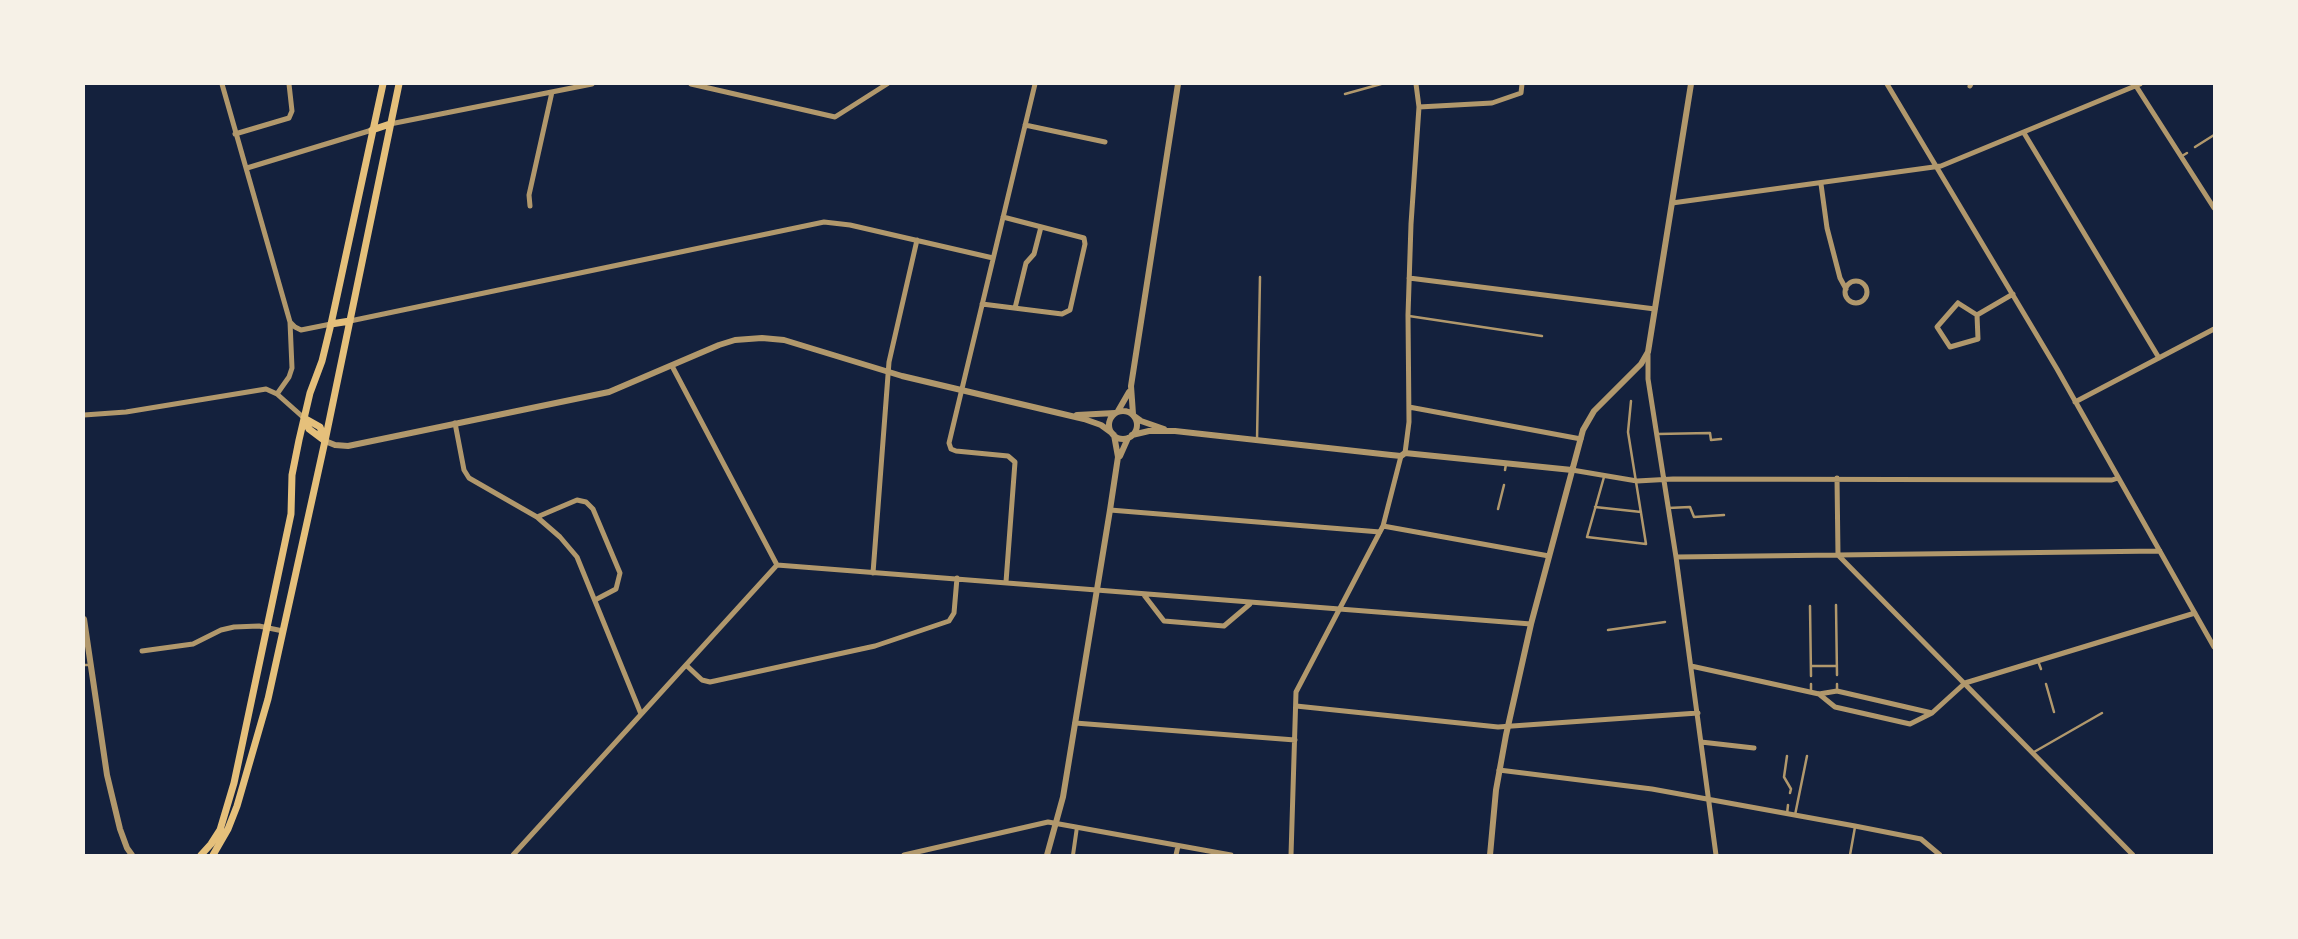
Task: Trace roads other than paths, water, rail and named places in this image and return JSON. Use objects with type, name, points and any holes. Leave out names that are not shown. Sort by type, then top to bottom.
[{"type":"main road","points":[[201,855],[216,838],[224,820],[234,783],[291,514],[292,475],[304,418],[332,324],[383,84]]},
{"type":"main road","points":[[213,855],[228,829],[237,806],[268,699],[325,441],[399,84]]},
{"type":"main road","points":[[372,130],[390,124]]},
{"type":"main road","points":[[332,324],[350,320]]},
{"type":"main road","points":[[304,418],[309,430],[325,441]]},
{"type":"street","points":[[222,84],[290,322],[292,368],[289,377],[277,394]]},
{"type":"street","points":[[235,134],[289,118],[292,111],[289,84]]},
{"type":"street","points":[[390,124],[592,84]]},
{"type":"street","points":[[691,84],[835,117],[887,84]]},
{"type":"street","points":[[1006,582],[1014,462],[1008,456],[959,452],[950,447],[949,442],[1035,84]]},
{"type":"street","points":[[1118,462],[1113,434],[1109,424],[1125,402],[1131,386],[1178,84]]},
{"type":"street","points":[[1291,855],[1296,692],[1381,529],[1404,454],[1409,408],[1409,278],[1419,107],[1416,84]]},
{"type":"street","points":[[1419,107],[1492,103],[1521,94],[1522,84]]},
{"type":"street","points":[[1691,84],[1648,352],[1648,373],[1685,619],[1716,855]]},
{"type":"street","points":[[1887,84],[2076,402],[2214,647]]},
{"type":"street","points":[[1672,203],[1935,167],[2024,133],[2138,85],[2184,154],[2214,208]]},
{"type":"street","points":[[530,206],[529,195],[552,92]]},
{"type":"street","points":[[1025,125],[1105,142]]},
{"type":"street","points":[[247,168],[372,130]]},
{"type":"street","points":[[2024,133],[2159,358]]},
{"type":"street","points":[[1821,184],[1826,228],[1840,278],[1846,289],[1847,299],[1853,303],[1863,301],[1867,295],[1865,285],[1859,281],[1850,283],[1846,289]]},
{"type":"street","points":[[982,304],[1062,314],[1070,310],[1086,241],[1082,236],[1003,217]]},
{"type":"street","points":[[350,320],[824,222],[839,223],[993,258]]},
{"type":"street","points":[[1015,308],[1026,263],[1034,254],[1042,227]]},
{"type":"street","points":[[873,573],[888,372],[917,240]]},
{"type":"street","points":[[1409,278],[1655,309]]},
{"type":"street","points":[[1977,315],[2013,294]]},
{"type":"street","points":[[1958,303],[1977,315],[1978,339],[1950,347],[1937,327],[1958,303]]},
{"type":"street","points":[[290,322],[295,328],[301,330],[332,324]]},
{"type":"street","points":[[2076,402],[2214,329]]},
{"type":"street","points":[[325,441],[345,446],[609,392],[728,342],[752,338],[790,341],[888,372],[1061,414],[1097,424],[1120,439],[1149,431],[1175,431]]},
{"type":"street","points":[[1490,855],[1499,770],[1508,727],[1531,624],[1581,439],[1591,414],[1641,364],[1648,352]]},
{"type":"street","points":[[672,366],[777,565]]},
{"type":"street","points":[[1047,855],[1063,797],[1118,462],[1137,425],[1133,415],[1131,386]]},
{"type":"street","points":[[84,415],[126,412],[266,389],[277,394],[304,418]]},
{"type":"street","points":[[1409,408],[1581,439]]},
{"type":"street","points":[[1061,414],[1096,415],[1126,411],[1150,425],[1175,431],[1257,441],[1404,454],[1506,467],[1572,470],[1604,477],[1637,481],[1664,479],[1837,478],[2112,480],[2118,478]]},
{"type":"street","points":[[455,424],[464,470],[469,478],[537,518],[572,550],[595,600],[641,714]]},
{"type":"street","points":[[1837,478],[1838,555],[2133,855]]},
{"type":"street","points":[[537,518],[577,500],[586,502],[593,509],[620,573],[616,589],[595,600]]},
{"type":"street","points":[[1110,510],[1381,529],[1549,556]]},
{"type":"street","points":[[1676,557],[2160,551]]},
{"type":"street","points":[[777,565],[1006,582],[1250,604],[1531,624]]},
{"type":"street","points":[[513,855],[777,565]]},
{"type":"street","points":[[686,665],[702,680],[710,682],[875,646],[949,621],[954,613],[957,578]]},
{"type":"street","points":[[1144,595],[1164,621],[1173,622],[1224,626],[1250,604]]},
{"type":"street","points":[[1819,694],[1835,707],[1910,724],[1932,713],[1964,683],[2195,613]]},
{"type":"street","points":[[84,619],[87,665],[107,775],[120,829],[132,855]]},
{"type":"street","points":[[142,651],[193,644],[228,628],[254,626],[283,631]]},
{"type":"street","points":[[1691,666],[1819,694],[1837,691],[1932,713]]},
{"type":"street","points":[[1296,706],[1508,727],[1698,713]]},
{"type":"street","points":[[1075,724],[1294,740]]},
{"type":"street","points":[[1701,742],[1754,748]]},
{"type":"street","points":[[1499,770],[1652,790],[1855,826],[1921,839],[1940,855]]},
{"type":"street","points":[[904,855],[1031,825],[1056,823],[1231,855]]},
{"type":"street","points":[[1073,855],[1078,827]]},
{"type":"street","points":[[1176,855],[1178,846]]},
{"type":"lane","points":[[1345,94],[1381,84]]},
{"type":"lane","points":[[2195,147],[2214,135]]},
{"type":"lane","points":[[1257,441],[1260,277]]},
{"type":"lane","points":[[1408,316],[1542,336]]},
{"type":"lane","points":[[1604,477],[1587,537],[1646,544],[1628,432],[1631,401]]},
{"type":"lane","points":[[1657,434],[1710,433],[1711,440],[1721,440]]},
{"type":"lane","points":[[1498,509],[1504,485]]},
{"type":"lane","points":[[1596,507],[1641,512]]},
{"type":"lane","points":[[1668,508],[1690,507],[1694,517],[1724,515]]},
{"type":"lane","points":[[1836,605],[1837,675]]},
{"type":"lane","points":[[1810,606],[1811,676]]},
{"type":"lane","points":[[1678,620],[1685,619]]},
{"type":"lane","points":[[1608,630],[1665,622]]},
{"type":"lane","points":[[2038,661],[2041,669]]},
{"type":"lane","points":[[1811,666],[1836,666]]},
{"type":"lane","points":[[1811,684],[1811,692]]},
{"type":"lane","points":[[1837,684],[1837,691]]},
{"type":"lane","points":[[2046,684],[2054,712]]},
{"type":"lane","points":[[2032,753],[2102,713]]},
{"type":"lane","points":[[1787,756],[1784,778],[1791,788],[1790,793]]},
{"type":"lane","points":[[1795,815],[1807,756]]},
{"type":"lane","points":[[1787,814],[1788,805]]},
{"type":"lane","points":[[1850,855],[1855,826]]}]
